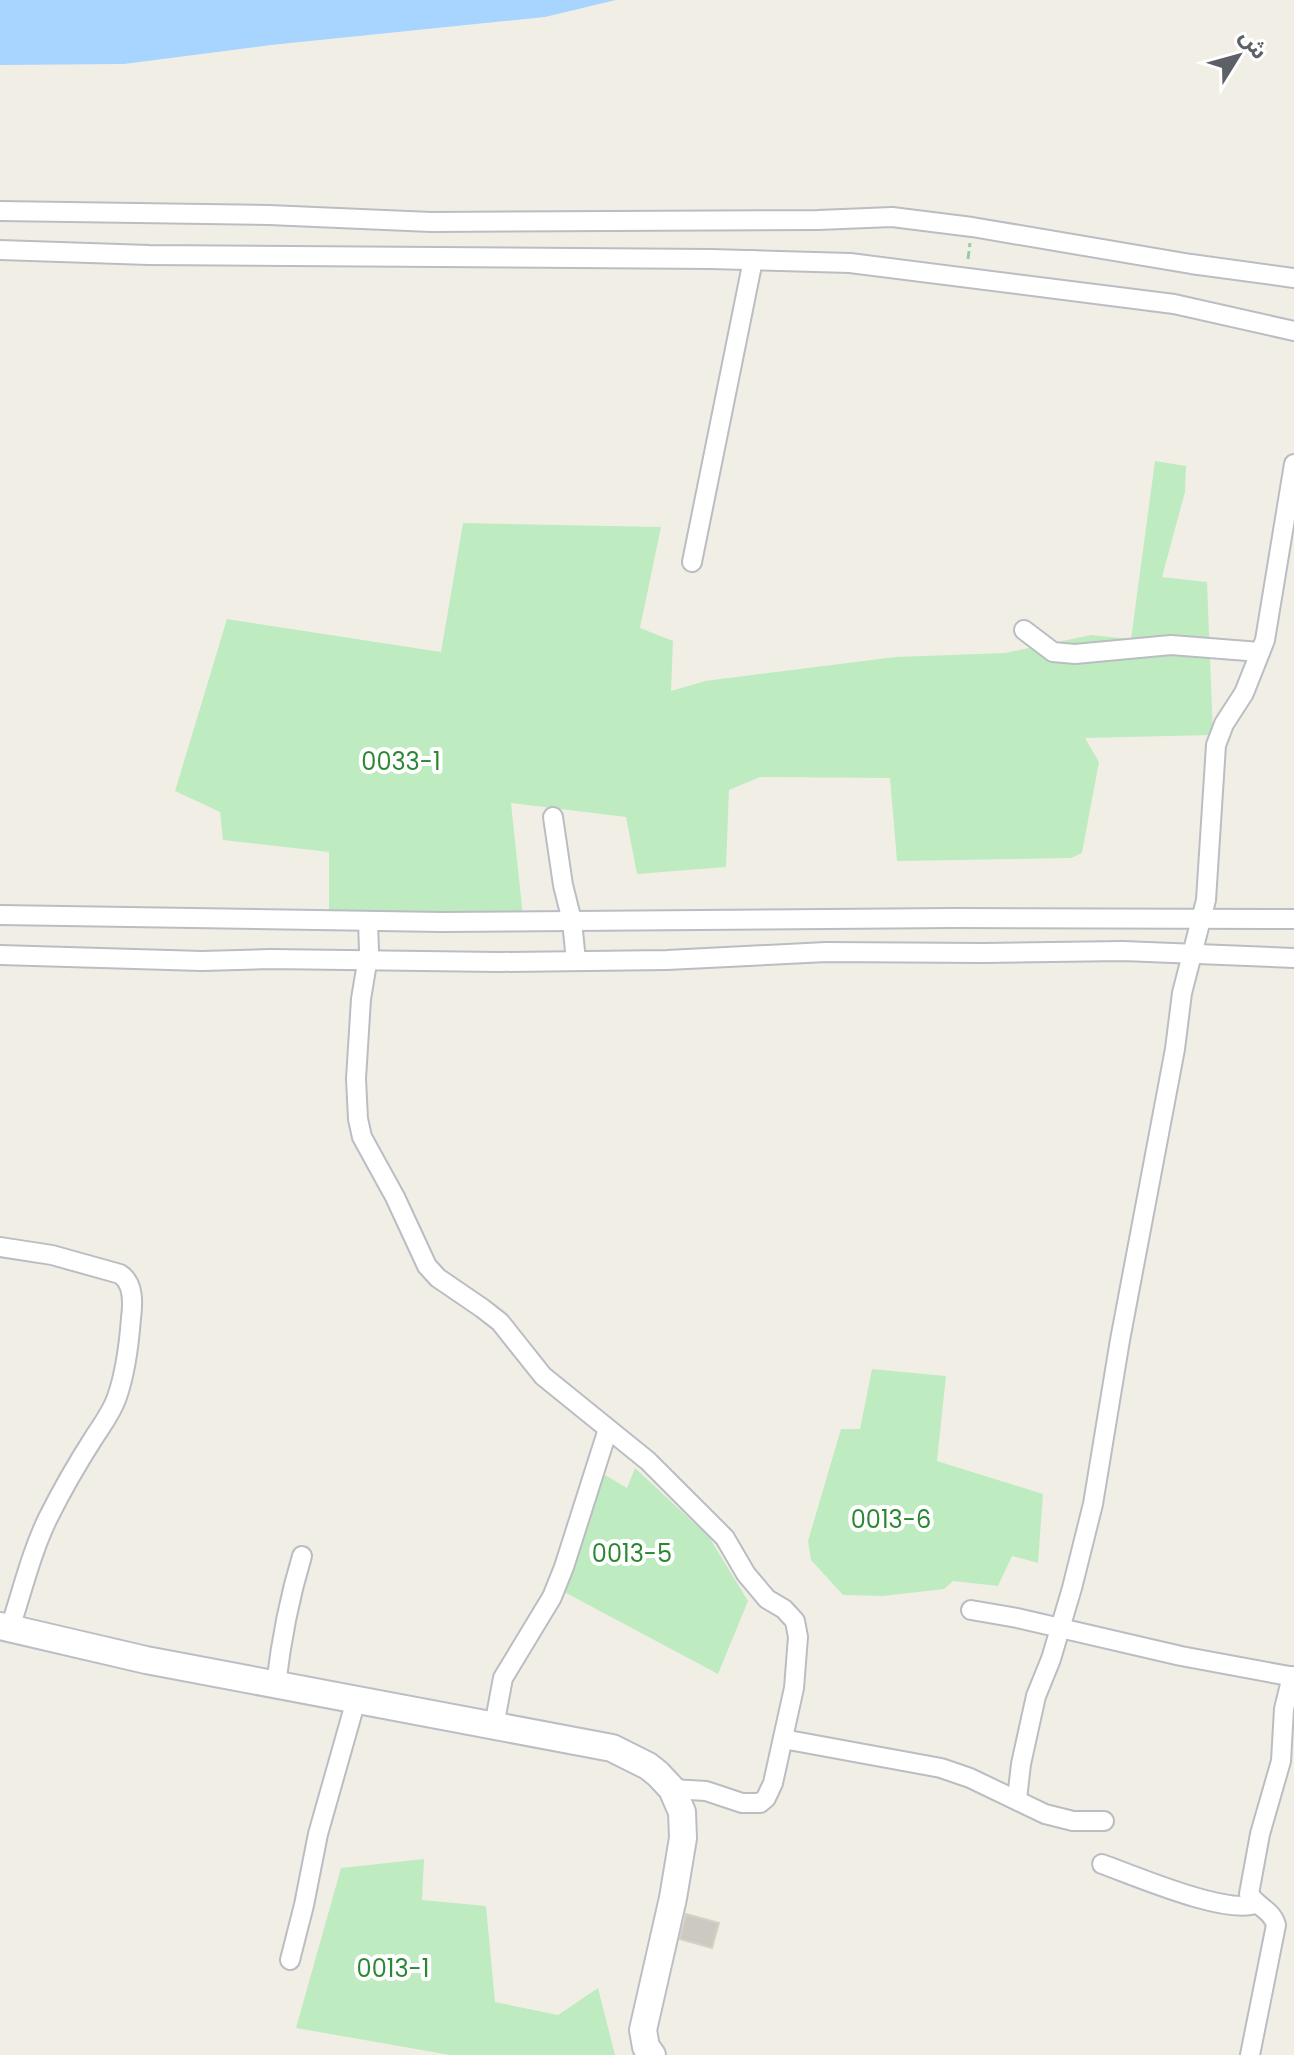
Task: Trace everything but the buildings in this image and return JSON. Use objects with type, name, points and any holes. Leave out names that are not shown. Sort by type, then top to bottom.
[{"type":"main road","points":[[5,1627],[146,1660],[612,1748],[648,1766],[672,1789],[682,1812],[683,1838],[673,1898],[643,2030],[646,2047],[652,2055]]},
{"type":"street","points":[[0,211],[253,215],[431,222],[892,217],[1294,278]]},
{"type":"street","points":[[0,250],[149,255],[850,263],[1174,304],[1294,331]]},
{"type":"street","points":[[692,562],[753,260]]},
{"type":"street","points":[[1017,1799],[1021,1764],[1036,1696],[1060,1629],[1093,1504],[1120,1340],[1175,1049],[1182,993],[1208,883],[1216,745],[1224,724],[1244,693],[1265,640],[1294,464]]},
{"type":"street","points":[[1024,630],[1053,652],[1075,654],[1171,645],[1260,652]]},
{"type":"street","points":[[553,817],[576,961]]},
{"type":"street","points":[[0,915],[369,924],[1294,919]]},
{"type":"street","points":[[369,924],[369,956],[361,999],[357,1066],[358,1119],[362,1137],[395,1197],[427,1266],[438,1278],[500,1322],[543,1376],[648,1461],[725,1538],[746,1574],[767,1599],[795,1621],[798,1637],[794,1688],[773,1783],[766,1798],[760,1803],[742,1803],[706,1791],[672,1789]]},
{"type":"street","points":[[0,955],[202,961],[369,956],[576,961],[826,952],[1123,951],[1294,958]]},
{"type":"street","points":[[0,1247],[52,1255],[120,1274],[130,1285],[132,1312],[128,1356],[117,1397],[47,1519],[5,1627]]},
{"type":"street","points":[[494,1726],[503,1678],[552,1597],[608,1429]]},
{"type":"street","points":[[276,1685],[280,1646],[302,1556]]},
{"type":"street","points":[[971,1610],[1181,1656],[1293,1676],[1284,1709],[1281,1761],[1260,1834],[1249,1894],[1271,1913],[1276,1925],[1250,2055]]},
{"type":"street","points":[[290,1960],[318,1834],[356,1700]]},
{"type":"street","points":[[783,1739],[941,1768],[970,1778],[1045,1814],[1073,1821],[1104,1821]]},
{"type":"street","points":[[1102,1864],[1234,1907],[1249,1907],[1257,1903]]},
{"type":"path","points":[[965,278],[972,227]]},
{"type":"green space","name":"0033-1","points":[[1155,461],[1186,466],[1185,492],[1162,577],[1207,582],[1213,735],[1085,738],[1099,762],[1082,853],[1071,858],[897,861],[890,778],[760,777],[729,790],[726,867],[637,874],[626,817],[511,803],[523,916],[329,919],[329,852],[223,840],[220,812],[175,791],[227,619],[441,652],[463,523],[661,527],[640,628],[673,641],[671,691],[705,681],[895,657],[1005,653],[1091,635],[1131,639]]},
{"type":"green space","name":"0013-6","points":[[872,1369],[946,1376],[937,1461],[1043,1494],[1038,1563],[1012,1556],[998,1586],[953,1581],[944,1589],[883,1596],[843,1595],[811,1560],[808,1541],[841,1429],[860,1429]]},
{"type":"green space","name":"0013-5","points":[[590,1466],[627,1488],[635,1468],[709,1537],[748,1601],[718,1674],[553,1586]]},
{"type":"green space","name":"0013-1","points":[[424,1859],[422,1900],[486,1906],[495,2002],[558,2015],[598,1988],[615,2055],[450,2055],[296,2028],[341,1868]]},
{"type":"water","points":[[0,0],[616,0],[545,17],[271,45],[124,64],[0,65]]}]
